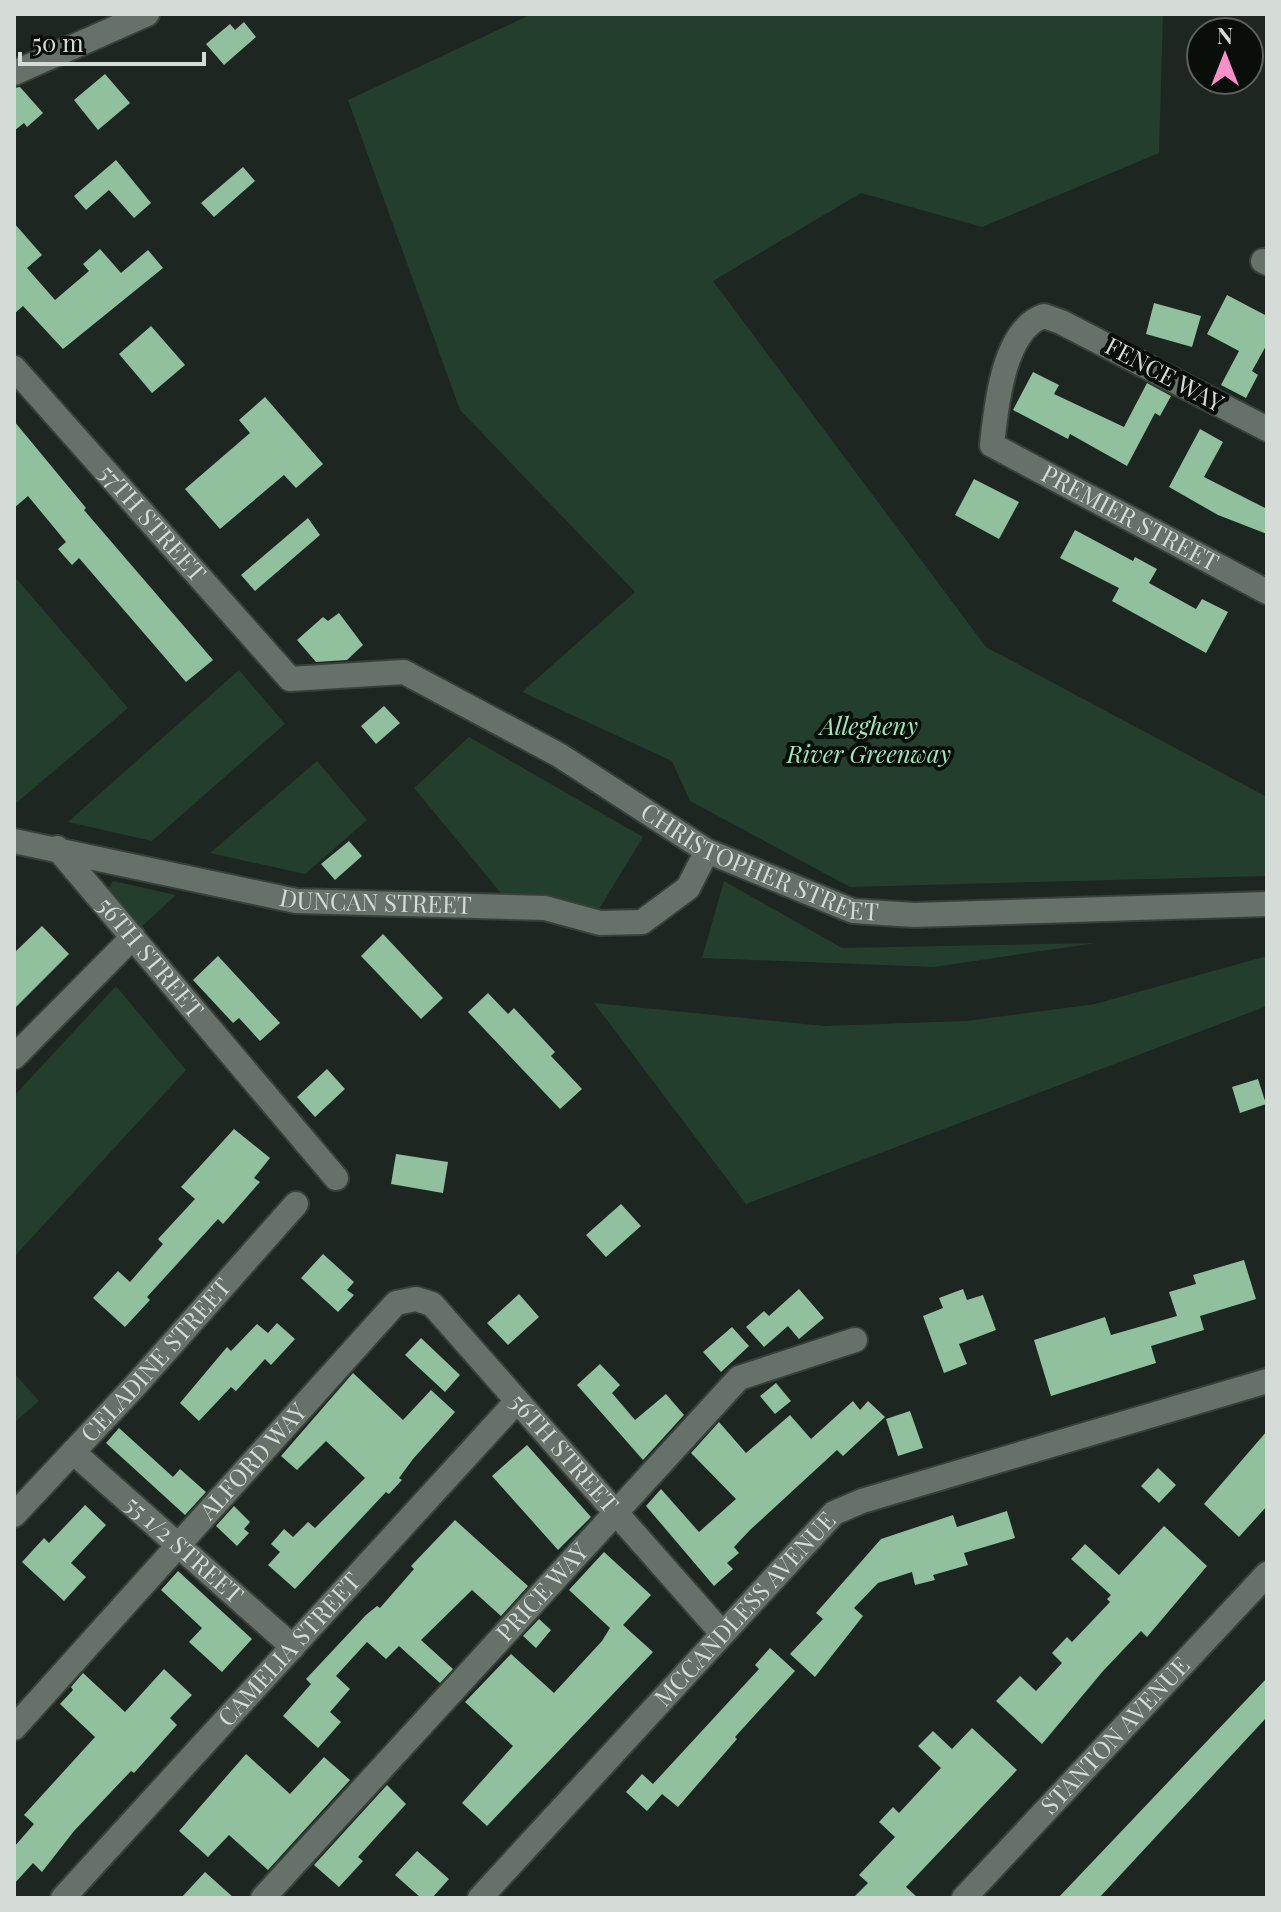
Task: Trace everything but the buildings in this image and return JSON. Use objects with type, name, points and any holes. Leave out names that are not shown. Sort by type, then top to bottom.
[{"type":"street","points":[[14,73],[147,14]]},
{"type":"street","name":"FENCE WAY","points":[[992,445],[996,403],[1016,341],[1032,320],[1044,316],[1267,429]]},
{"type":"street","name":"57TH STREET","points":[[14,368],[290,679]]},
{"type":"street","name":"PREMIER STREET","points":[[992,445],[1267,592]]},
{"type":"street","name":"CHRISTOPHER STREET","points":[[290,679],[404,672],[559,755],[707,851],[853,911],[914,915],[1267,904]]},
{"type":"street","name":"DUNCAN STREET","points":[[14,841],[296,901],[545,908],[600,923],[642,922],[688,888],[707,851]]},
{"type":"street","name":"56TH STREET","points":[[57,848],[336,1178]]},
{"type":"street","points":[[14,1057],[133,937]]},
{"type":"street","name":"CELADINE STREET","points":[[14,1515],[296,1204]]},
{"type":"street","name":"56TH STREET","points":[[396,1303],[416,1299],[432,1304],[721,1632]]},
{"type":"street","name":"ALFORD WAY","points":[[14,1728],[396,1303]]},
{"type":"street","name":"PRICE WAY","points":[[263,1898],[739,1378],[855,1340]]},
{"type":"street","name":"MCCANDLESS AVENUE","points":[[480,1898],[721,1632],[834,1513],[862,1501],[1267,1381]]},
{"type":"street","name":"CAMELIA STREET","points":[[63,1898],[517,1401]]},
{"type":"street","name":"55 1/2 STREET","points":[[73,1452],[181,1544],[293,1647]]},
{"type":"street","name":"STANTON AVENUE","points":[[964,1898],[1267,1574]]},
{"type":"green space","name":"Allegheny River Greenway","points":[[532,14],[1163,14],[1159,153],[982,227],[861,193],[713,281],[986,647],[1267,797],[1267,876],[850,887],[690,801],[672,761],[522,692],[635,592],[460,410],[348,100]]},
{"type":"green space","points":[[14,576],[128,708],[14,805]]},
{"type":"green space","points":[[239,670],[285,724],[152,841],[68,822]]},
{"type":"green space","points":[[469,737],[643,837],[599,909],[505,898],[414,788]]},
{"type":"green space","points":[[317,761],[367,820],[305,874],[210,853]]},
{"type":"green space","points":[[113,881],[176,895],[138,930],[108,889]]},
{"type":"green space","points":[[724,881],[842,948],[1096,943],[934,967],[702,958]]},
{"type":"green space","points":[[1267,956],[1267,1006],[746,1204],[594,1003],[824,1026],[966,1021],[1095,1004]]},
{"type":"green space","points":[[116,986],[186,1070],[14,1257],[14,1096]]},
{"type":"green space","points":[[14,1373],[39,1401],[14,1423]]}]
